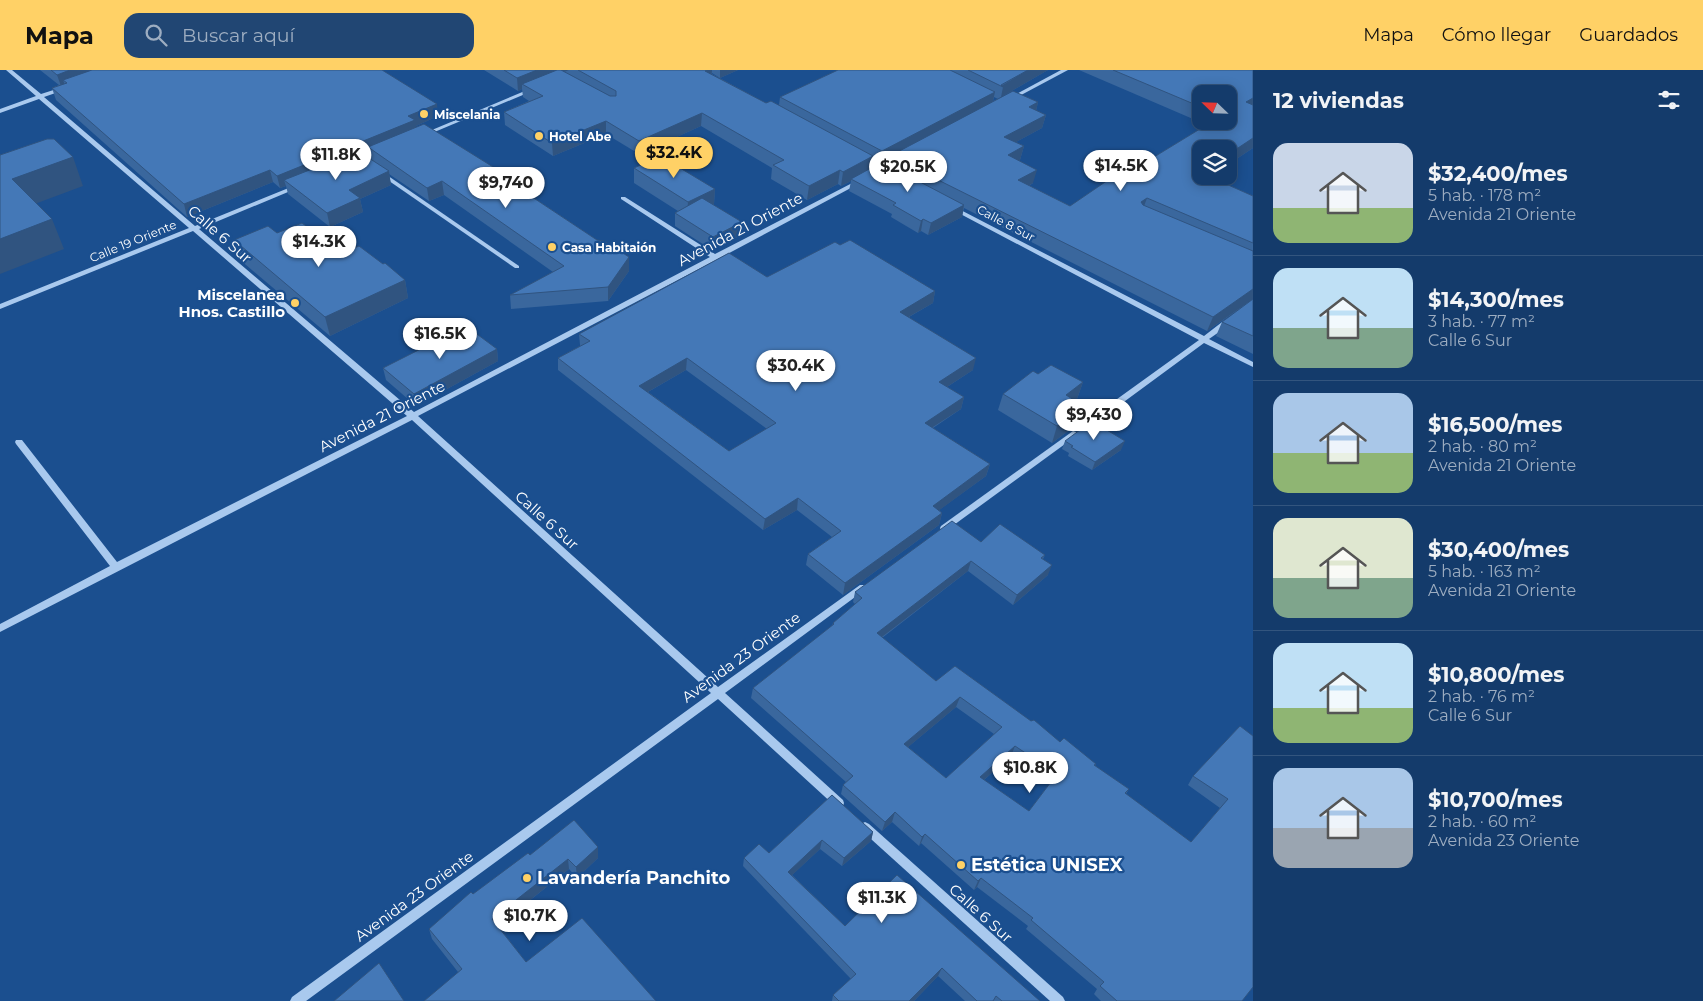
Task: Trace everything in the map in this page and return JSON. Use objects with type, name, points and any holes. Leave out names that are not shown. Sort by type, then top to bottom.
[{"type":"street","name":"Calle 6 Sur","points":[[9,70],[413,416],[847,811]]},
{"type":"street","points":[[1001,104],[1065,70]]},
{"type":"street","points":[[0,111],[75,85]]},
{"type":"street","points":[[417,138],[543,85]]},
{"type":"street","points":[[371,166],[517,267]]},
{"type":"street","name":"Avenida 21 Oriente","points":[[0,628],[413,416],[863,179]]},
{"type":"street","name":"Calle 19 Oriente","points":[[0,307],[309,182]]},
{"type":"street","points":[[623,198],[716,258]]},
{"type":"street","name":"Calle 8 Sur","points":[[942,202],[1253,364]]},
{"type":"street","points":[[932,536],[1239,313]]},
{"type":"street","points":[[19,442],[116,567]]},
{"type":"street","name":"Avenida 23 Oriente","points":[[296,1001],[868,583]]},
{"type":"street","name":"Calle 6 Sur","points":[[855,817],[1059,1001]]},
{"type":"building","points":[[51,70],[70,70],[57,75]]},
{"type":"building","points":[[92,70],[382,70],[437,104],[408,116],[415,120],[277,176],[270,170],[184,204],[52,88],[67,83],[63,80]]},
{"type":"building","points":[[504,70],[537,70],[517,78]]},
{"type":"building","points":[[561,70],[610,96],[616,96],[616,91],[578,70],[707,70],[705,71],[766,103],[771,101],[873,156],[843,172],[840,170],[809,186],[773,165],[784,160],[702,113],[639,141],[606,121],[552,143],[504,112],[543,96],[522,84]]},
{"type":"building","points":[[838,70],[950,70],[995,92],[882,151],[780,97]]},
{"type":"building","points":[[968,70],[1028,70],[1001,85],[1003,87]]},
{"type":"building","points":[[1113,70],[1253,70],[1253,98],[1246,102],[1253,105],[1253,138],[1237,149],[1237,140],[1192,140],[1192,185],[1228,185],[1253,196],[1253,243],[1147,198],[1141,202],[1143,205],[1253,251],[1253,289],[1213,317],[890,156],[1013,91],[1038,102],[1029,107],[1046,115],[1004,137],[1024,146],[1008,155],[1037,170],[1018,180],[1070,206],[1130,165],[1136,168],[1198,130],[1238,130],[1238,85],[1192,85],[1192,103]]},
{"type":"building","points":[[424,124],[506,175],[502,177],[597,240],[604,241],[629,257],[608,287],[510,295],[564,266],[442,181],[427,188],[368,147]]},
{"type":"building","points":[[47,139],[54,139],[73,157],[12,179],[52,219],[0,239],[0,155]]},
{"type":"building","points":[[358,151],[389,171],[349,190],[360,198],[327,213],[284,180]]},
{"type":"building","points":[[660,156],[715,189],[688,202],[634,168]]},
{"type":"building","points":[[882,162],[964,205],[931,223],[923,219],[921,221],[893,205],[896,203],[851,179]]},
{"type":"building","points":[[702,198],[742,222],[713,237],[675,213]]},
{"type":"building","points":[[302,223],[342,253],[359,246],[383,264],[385,263],[405,280],[325,317],[234,240],[268,226],[277,233]]},
{"type":"building","points":[[850,240],[935,291],[900,312],[976,358],[939,382],[964,397],[925,423],[990,464],[933,506],[942,513],[845,583],[808,554],[841,531],[798,498],[765,519],[558,358],[590,341],[579,334],[729,253],[767,277],[835,242],[840,245]],"holes":[[[687,358],[776,423],[729,451],[639,386]]]},
{"type":"building","points":[[1253,299],[1253,336],[1222,322]]},
{"type":"building","points":[[466,326],[497,349],[414,394],[383,368]]},
{"type":"building","points":[[1051,365],[1083,382],[1066,395],[1085,407],[1057,426],[1003,394],[1033,371],[1038,374]]},
{"type":"building","points":[[1092,421],[1125,441],[1095,462],[1065,441]]},
{"type":"building","points":[[952,521],[981,542],[1000,524],[1045,555],[1041,558],[1052,565],[1017,595],[971,561],[877,633],[936,681],[955,666],[1031,721],[1034,720],[1060,742],[1064,738],[1096,764],[1094,765],[1129,789],[1125,793],[1191,842],[1228,799],[1193,776],[1240,726],[1253,736],[1253,987],[1242,1001],[1117,1001],[1100,986],[1104,982],[1031,920],[1033,918],[981,878],[978,881],[925,834],[922,837],[895,812],[885,822],[843,785],[853,776],[753,688],[834,624],[862,598],[855,592]],"holes":[[[960,697],[1002,727],[946,778],[904,744]],[[1015,746],[1057,774],[1029,811],[980,777]]]},
{"type":"building","points":[[832,795],[873,832],[844,858],[822,840],[788,872],[845,926],[897,875],[1040,1001],[1002,1001],[996,996],[993,1001],[977,1001],[942,968],[909,1001],[839,1001],[833,995],[856,974],[744,858],[759,844],[769,853]]},
{"type":"building","points":[[574,820],[598,847],[576,867],[568,859],[492,919],[526,962],[582,918],[656,1001],[424,1001],[462,969],[429,929],[471,892],[473,894],[528,853],[530,855]]},
{"type":"building","points":[[379,963],[404,1001],[334,1001]]},
{"type":"place","name":"Miscelania","points":[[424,114]]},
{"type":"place","name":"Hotel Abe","points":[[539,136]]},
{"type":"place","name":"Casa Habitaión","points":[[552,247]]},
{"type":"place","name":"Miscelanea Hnos. Castillo","points":[[295,303]]},
{"type":"place","name":"Estética UNISEX","points":[[961,865]]},
{"type":"place","name":"Lavandería Panchito","points":[[527,878]]}]
